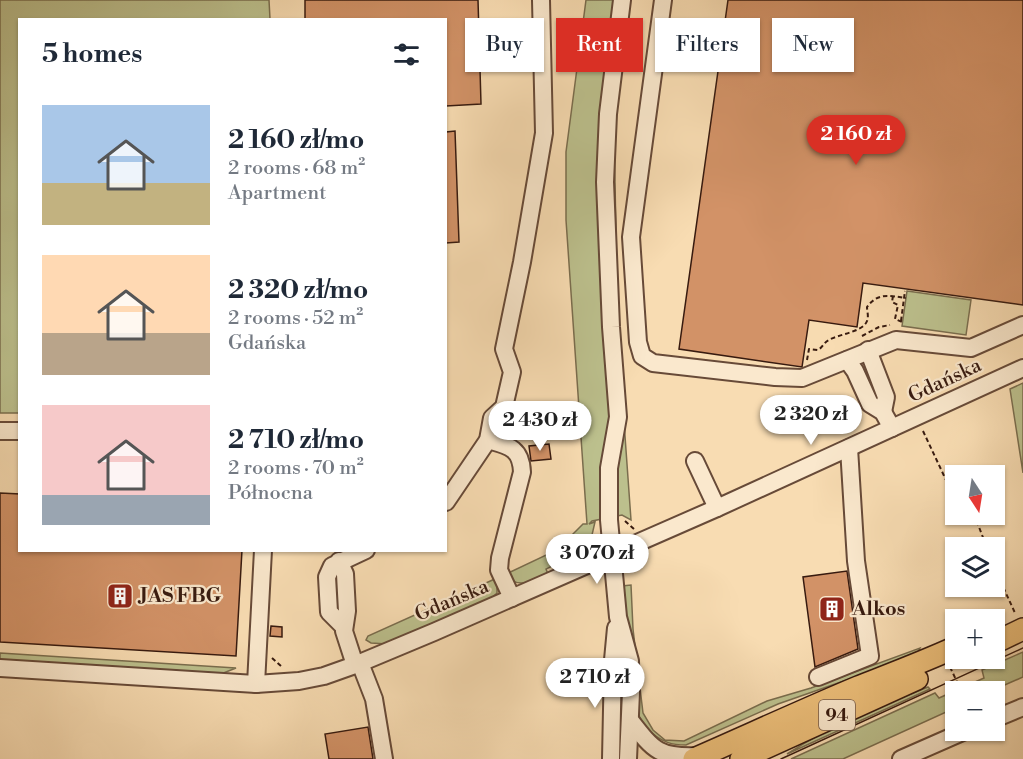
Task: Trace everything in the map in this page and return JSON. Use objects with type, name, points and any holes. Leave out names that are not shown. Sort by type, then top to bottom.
[{"type":"main road","points":[[1005,626],[1021,621]]},
{"type":"main road","points":[[1005,634],[1021,621]]},
{"type":"main road","name":"94","points":[[697,758],[777,721],[945,652]]},
{"type":"main road","name":"94","points":[[741,759],[945,665]]},
{"type":"street","points":[[447,501],[488,440],[492,418],[504,407],[512,372],[504,348],[522,262],[544,133],[541,0]]},
{"type":"street","points":[[622,0],[608,114],[605,182],[610,327],[618,417],[609,468],[609,520],[618,617],[630,661],[628,759]]},
{"type":"street","points":[[663,0],[631,237],[638,342],[642,356],[653,363],[774,382],[802,378],[848,360],[863,344],[896,340],[971,348],[1023,325]]},
{"type":"street","points":[[863,344],[886,397],[884,412]]},
{"type":"street","points":[[848,360],[870,404],[884,412],[892,428]]},
{"type":"street","name":"Gdańska","points":[[0,668],[256,684],[309,679],[358,664],[512,598],[717,508],[1023,368]]},
{"type":"street","points":[[0,431],[18,431]]},
{"type":"street","points":[[488,440],[506,445],[516,451],[522,459],[522,472],[500,558],[500,570],[512,598]]},
{"type":"street","points":[[818,677],[870,656],[856,561],[849,448]]},
{"type":"street","points":[[695,460],[717,508]]},
{"type":"street","points":[[256,684],[263,552]]},
{"type":"street","points":[[361,552],[339,561],[345,574],[347,611],[343,626],[374,699],[384,759]]},
{"type":"street","points":[[611,759],[613,660],[618,617]]},
{"type":"street","points":[[1005,714],[1023,707]]},
{"type":"street","points":[[630,720],[651,745],[670,756],[697,758]]},
{"type":"street","points":[[901,759],[945,740]]},
{"type":"path","points":[[893,297],[892,302],[898,305],[895,318],[901,322],[905,291]]},
{"type":"path","points":[[805,369],[809,349],[818,350],[829,340],[846,332],[857,331],[868,320],[867,307],[872,301],[881,295],[905,298]]},
{"type":"path","points":[[863,344],[879,327],[902,326]]},
{"type":"path","points":[[917,417],[945,478]]},
{"type":"path","points":[[1005,589],[1021,621]]},
{"type":"green space","points":[[0,0],[269,0],[270,18],[18,18],[18,413],[0,413]]},
{"type":"green space","points":[[586,0],[628,0],[626,18],[584,18]]},
{"type":"green space","points":[[577,72],[620,72],[614,130],[618,338],[631,520],[622,515],[592,521],[589,524],[595,522],[589,548],[546,569],[548,574],[526,583],[520,583],[510,579],[506,574],[557,550],[583,524],[587,524],[566,220],[566,152]]},
{"type":"green space","points":[[907,291],[971,300],[966,335],[902,326]]},
{"type":"green space","points":[[1023,383],[1023,473],[1010,389]]},
{"type":"green space","points":[[497,578],[497,593],[491,599],[387,644],[371,643],[366,640],[368,636]]},
{"type":"green space","points":[[631,585],[633,629],[643,713],[653,730],[665,740],[684,741],[767,701],[811,688],[920,648],[918,652],[881,668],[778,704],[686,745],[672,744],[652,733],[649,735],[636,710],[635,669],[622,586]]},
{"type":"green space","points":[[1023,652],[1023,677],[1005,685],[1005,681],[977,681],[984,678],[982,670],[984,669],[1005,669],[1005,660]]},
{"type":"green space","points":[[0,653],[236,668],[221,674],[0,660]]},
{"type":"green space","points":[[928,687],[930,689],[787,754],[838,726]]},
{"type":"green space","points":[[935,693],[939,698],[945,695],[945,713],[843,759],[791,759]]},
{"type":"building","points":[[305,0],[478,0],[479,18],[465,18],[465,72],[480,72],[481,104],[447,106],[447,18],[305,18]]},
{"type":"building","points":[[728,0],[1023,0],[1023,305],[863,283],[857,327],[809,320],[802,367],[679,349],[718,72],[760,72],[760,18],[725,18]]},
{"type":"building","points":[[455,131],[459,242],[447,243],[447,132]]},
{"type":"building","points":[[549,444],[551,459],[531,461],[529,446]]},
{"type":"building","name":"JAS FBG","points":[[0,493],[18,494],[18,552],[242,552],[236,656],[0,642]]},
{"type":"building","name":"Alkos","points":[[847,571],[858,649],[815,667],[803,577]]},
{"type":"building","points":[[271,626],[282,627],[282,637],[270,636]]},
{"type":"building","points":[[368,727],[373,759],[329,759],[325,734]]},
{"type":"tram line","points":[[781,759],[1023,648]]},
{"type":"place","name":"JAS FBG","points":[[120,596]]},
{"type":"place","name":"Alkos","points":[[832,609]]}]
